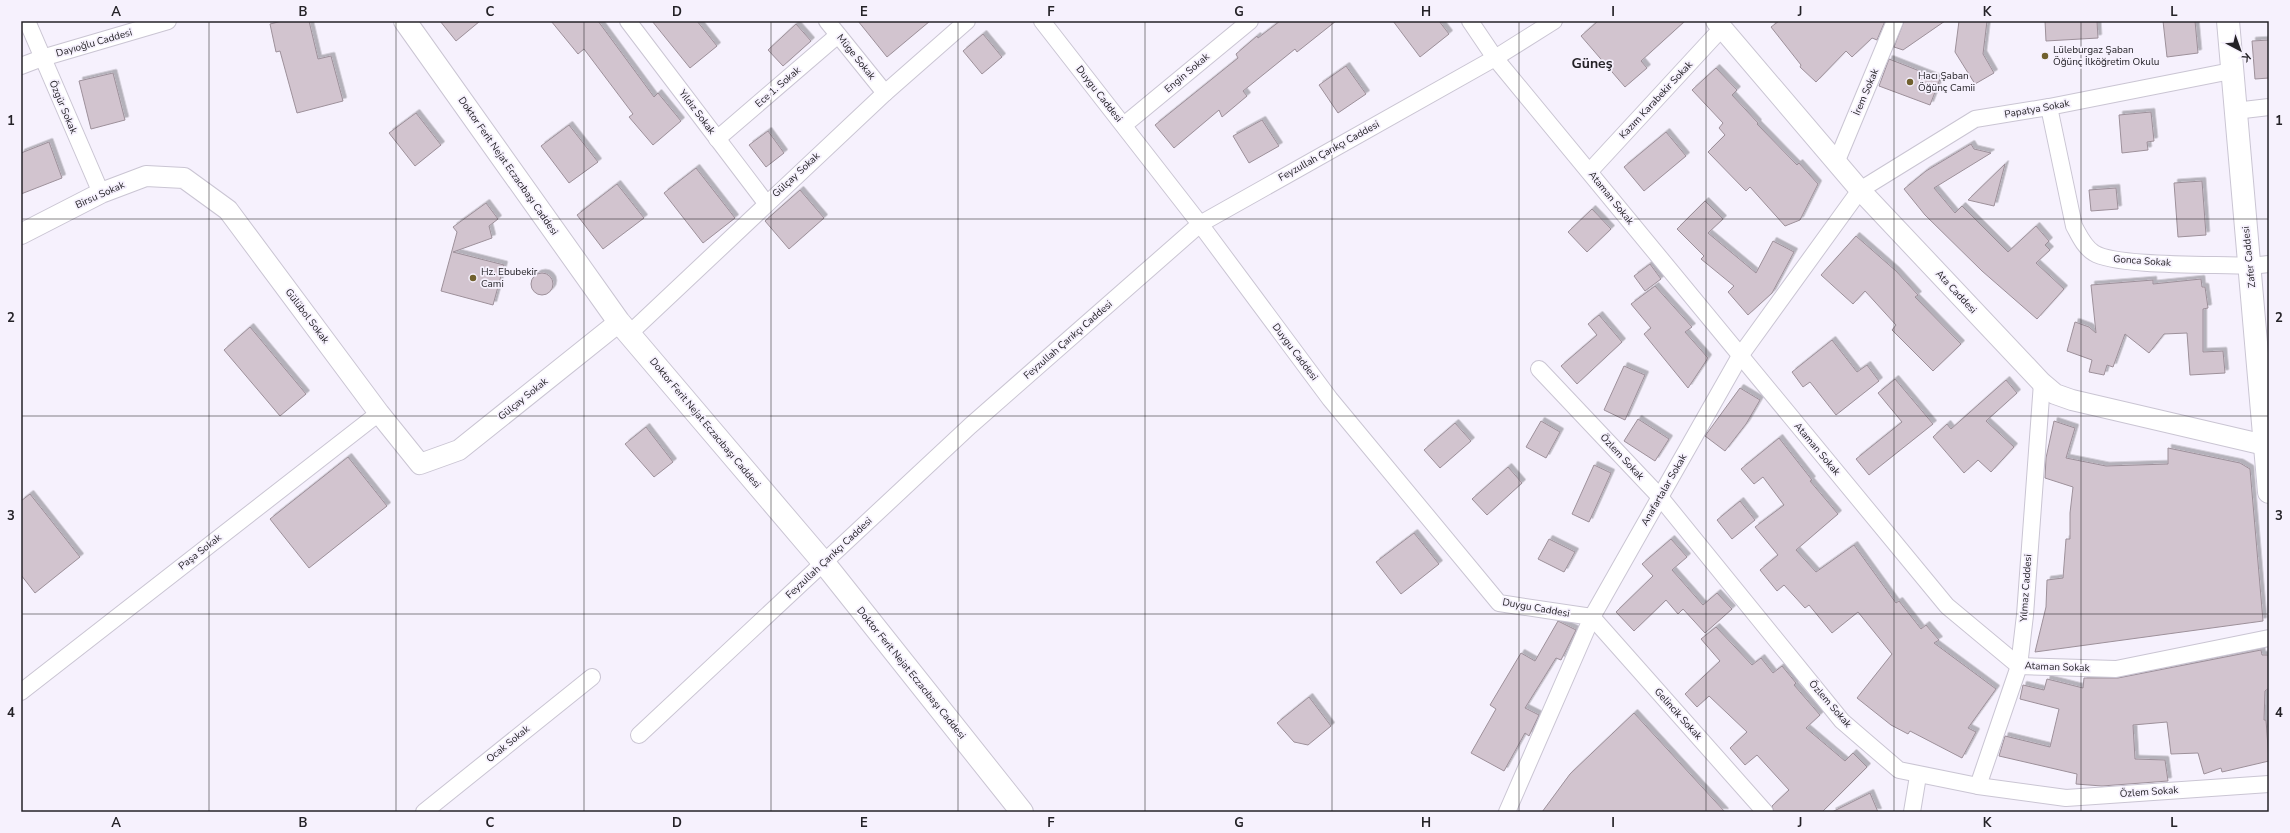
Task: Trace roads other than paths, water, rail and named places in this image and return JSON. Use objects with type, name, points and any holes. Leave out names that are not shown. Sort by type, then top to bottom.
[{"type":"main road","name":"Doktor Ferit Nejat Eczacıbaşı Caddesi","points":[[405,21],[624,328],[824,563],[1022,812]]},
{"type":"main road","name":"Zafer Caddesi","points":[[2228,21],[2235,111],[2259,265],[2269,492]]},
{"type":"street","name":"Özgür Sokak","points":[[27,21],[100,193]]},
{"type":"street","name":"Dayıoğlu Caddesi","points":[[21,66],[42,58],[168,21]]},
{"type":"street","name":"Yıldız Sokak","points":[[628,21],[766,203]]},
{"type":"street","name":"Müge Sokak","points":[[827,21],[885,93]]},
{"type":"street","name":"Gülçay Sokak","points":[[420,464],[459,450],[624,328],[766,203],[885,93],[967,21]]},
{"type":"street","name":"Duygu Caddesi","points":[[1042,21],[1200,224],[1330,399],[1499,603],[1592,617]]},
{"type":"street","name":"Engin Sokak","points":[[1124,125],[1250,21]]},
{"type":"street","name":"Ataman Sokak","points":[[1470,21],[1495,58],[1590,171],[1740,356],[1947,606],[2019,666],[2116,669],[2269,638]]},
{"type":"street","name":"Feyzullah Çarıkçı Caddesi","points":[[639,735],[970,426],[1200,224],[1495,58],[1554,21]]},
{"type":"street","name":"İrem Sokak","points":[[1836,163],[1895,21]]},
{"type":"street","name":"Ata Caddesi","points":[[1719,25],[1860,190],[2042,383],[2055,394],[2072,400],[2267,446]]},
{"type":"street","name":"Kazım Karabekir Sokak","points":[[1590,171],[1719,25]]},
{"type":"street","name":"Ece 1. Sokak","points":[[717,139],[838,35]]},
{"type":"street","name":"Papatya Sokak","points":[[1860,190],[1976,119],[2049,107],[2231,71]]},
{"type":"street","name":"Gonca Sokak","points":[[2049,107],[2074,226],[2082,241],[2094,253],[2126,261],[2259,265]]},
{"type":"street","points":[[2235,111],[2269,107]]},
{"type":"street","name":"Birsu Sokak","points":[[21,234],[100,193],[146,176],[184,178]]},
{"type":"street","name":"Gülübol Sokak","points":[[184,178],[228,210],[379,413],[420,464]]},
{"type":"street","name":"Anafartalar Sokak","points":[[1507,812],[1592,617],[1740,356],[1860,190]]},
{"type":"street","name":"Özlem Sokak","points":[[1539,369],[1660,497],[1842,721],[1899,770],[1918,776],[2066,798],[2269,784]]},
{"type":"street","name":"Yılmaz Caddesi","points":[[1978,786],[2019,666],[2025,615],[2042,383]]},
{"type":"street","name":"Paşa Sokak","points":[[21,692],[379,413]]},
{"type":"street","name":"Gelincik Sokak","points":[[1592,617],[1765,812]]},
{"type":"street","name":"Ocak Sokak","points":[[424,812],[592,677]]},
{"type":"street","points":[[1912,812],[1918,776]]},
{"type":"place","name":"Lüleburgaz Şaban Öğünç İlköğretim Okulu","points":[[2045,56]]},
{"type":"place","name":"Hacı Şaban Öğünç Camii","points":[[1910,82]]},
{"type":"place","name":"Hz. Ebubekir Cami","points":[[473,278]]},
{"type":"district","name":"Güneş","points":[[1592,63]]}]
